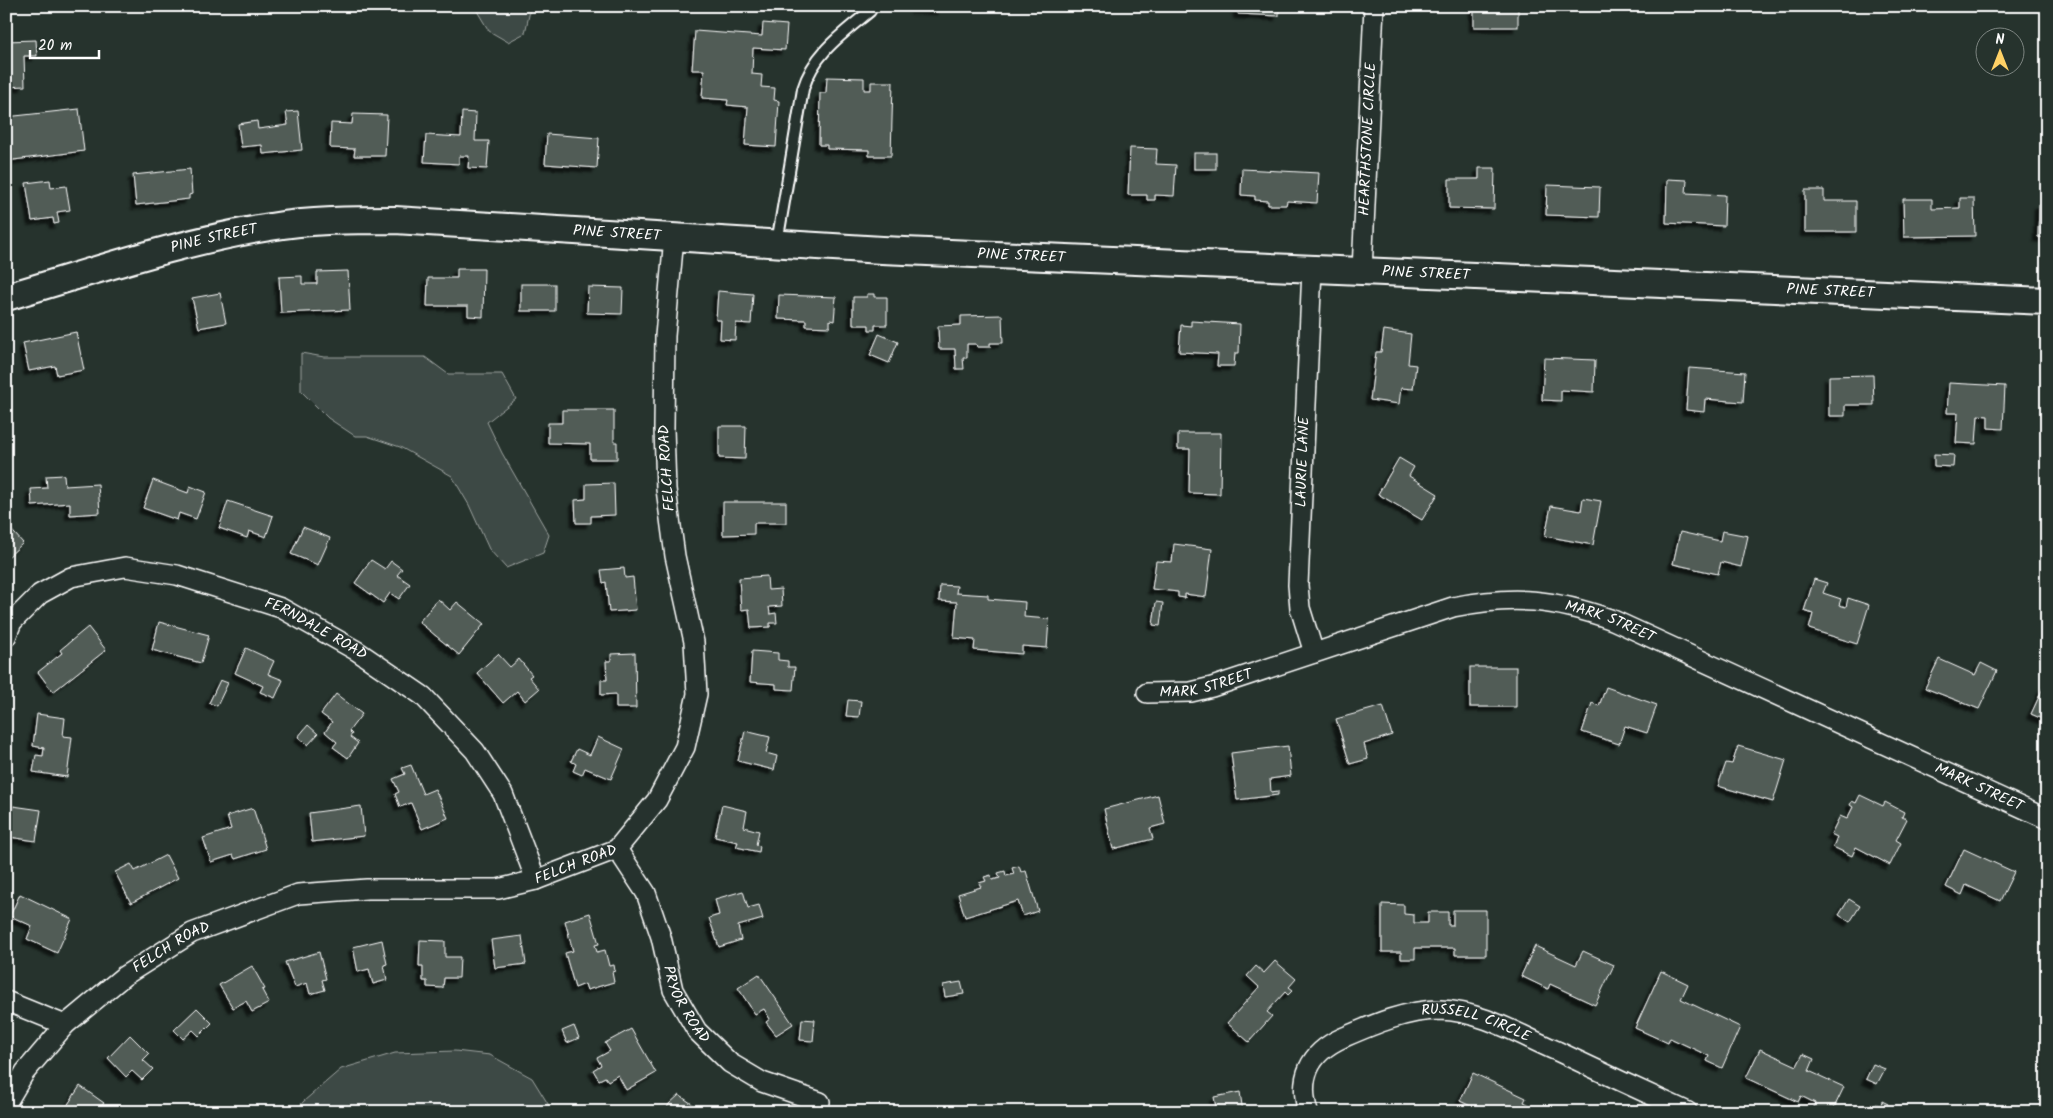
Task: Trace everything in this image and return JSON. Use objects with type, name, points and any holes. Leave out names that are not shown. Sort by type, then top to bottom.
[{"type":"main road","name":"PINE STREET","points":[[6,297],[169,250],[270,227],[369,220],[424,220],[777,244],[2047,302]]},
{"type":"street","name":"HEARTHSTONE CIRCLE","points":[[1362,271],[1374,6]]},
{"type":"street","name":"FELCH ROAD","points":[[6,1104],[25,1072],[65,1025],[124,976],[192,933],[298,894],[367,889],[498,889],[536,880],[617,849],[657,800],[685,747],[697,694],[694,642],[675,556],[666,489],[664,428],[665,336],[674,237]]},
{"type":"street","name":"LAURIE LANE","points":[[1312,269],[1298,585],[1300,608],[1314,652]]},
{"type":"street","name":"FERNDALE ROAD","points":[[6,637],[12,622],[40,594],[71,577],[126,567],[177,575],[281,608],[356,651],[423,696],[469,744],[503,794],[536,880]]},
{"type":"street","name":"MARK STREET","points":[[1147,693],[1191,692],[1453,607],[1505,600],[1531,600],[1560,604],[1613,620],[2047,819]]},
{"type":"street","name":"PRYOR ROAD","points":[[617,849],[646,893],[661,937],[673,990],[697,1031],[730,1063],[762,1082],[820,1102]]},
{"type":"street","points":[[6,1001],[65,1025]]},
{"type":"street","name":"RUSSELL CIRCLE","points":[[1308,1112],[1304,1082],[1308,1066],[1320,1052],[1336,1041],[1390,1020],[1420,1012],[1439,1010],[1458,1012],[1499,1025],[1688,1112]]},
{"type":"lane","points":[[777,244],[803,89],[808,73],[828,46],[870,11]]},
{"type":"shaded area","points":[[474,6],[531,6],[525,33],[508,42],[489,31]]},
{"type":"shaded area","points":[[301,353],[324,357],[425,357],[448,374],[502,374],[516,399],[487,422],[502,453],[549,535],[543,553],[506,568],[489,549],[469,505],[452,476],[400,447],[367,436],[355,436],[328,418],[301,391]]},
{"type":"shaded area","points":[[455,1051],[490,1055],[532,1078],[553,1112],[294,1112],[341,1069],[395,1053]]},
{"type":"building","points":[[915,6],[942,6],[942,10],[915,9]]},
{"type":"building","points":[[1238,6],[1279,6],[1279,16],[1238,14]]},
{"type":"building","points":[[1474,6],[1518,6],[1518,27],[1474,27]]},
{"type":"building","points":[[763,23],[787,25],[785,50],[753,48],[752,74],[762,75],[761,87],[775,88],[774,100],[779,101],[776,147],[745,145],[748,107],[727,105],[728,100],[702,98],[704,70],[692,70],[695,31],[762,36]]},
{"type":"building","points":[[36,40],[37,56],[24,56],[25,86],[6,87],[6,41]]},
{"type":"building","points":[[827,77],[864,78],[864,90],[871,90],[871,82],[893,82],[891,156],[869,156],[869,150],[827,149],[827,145],[819,145],[820,93],[826,93]]},
{"type":"building","points":[[79,109],[84,151],[6,161],[6,117]]},
{"type":"building","points":[[298,111],[302,150],[263,154],[262,145],[241,147],[238,124],[257,121],[258,129],[288,125],[286,112]]},
{"type":"building","points":[[462,112],[476,113],[475,141],[489,141],[487,169],[468,168],[469,156],[459,156],[459,164],[424,162],[426,135],[461,137]]},
{"type":"building","points":[[353,114],[387,115],[385,156],[354,156],[355,149],[330,148],[331,123],[352,124]]},
{"type":"building","points":[[547,134],[599,138],[597,168],[545,164]]},
{"type":"building","points":[[1130,148],[1157,149],[1156,164],[1176,165],[1174,196],[1155,195],[1155,200],[1147,200],[1147,195],[1128,195]]},
{"type":"building","points":[[1194,153],[1216,153],[1216,169],[1194,169]]},
{"type":"building","points":[[1479,168],[1495,168],[1494,209],[1449,208],[1449,179],[1479,179]]},
{"type":"building","points":[[190,169],[192,194],[189,195],[189,199],[136,205],[133,175]]},
{"type":"building","points":[[1242,169],[1319,173],[1317,203],[1287,201],[1286,205],[1268,205],[1268,201],[1255,200],[1255,196],[1241,195]]},
{"type":"building","points":[[1667,179],[1687,180],[1686,193],[1725,195],[1724,226],[1666,223]]},
{"type":"building","points":[[50,180],[51,188],[66,186],[70,210],[57,212],[59,223],[54,224],[53,218],[32,221],[26,183]]},
{"type":"building","points":[[1547,185],[1600,187],[1599,217],[1546,215]]},
{"type":"building","points":[[1805,190],[1824,190],[1824,201],[1856,201],[1856,232],[1805,232]]},
{"type":"building","points":[[1960,198],[1974,198],[1975,236],[1904,237],[1903,199],[1932,199],[1932,209],[1960,208]]},
{"type":"building","points":[[2039,204],[2047,204],[2047,238],[2038,237]]},
{"type":"building","points":[[457,269],[484,269],[483,317],[468,316],[468,306],[427,306],[428,278],[457,278]]},
{"type":"building","points":[[348,271],[350,310],[281,313],[279,277],[302,276],[302,284],[317,284],[317,272]]},
{"type":"building","points":[[521,284],[555,284],[555,311],[521,311]]},
{"type":"building","points":[[588,287],[623,288],[622,314],[587,313]]},
{"type":"building","points":[[718,291],[753,294],[751,324],[736,323],[735,340],[720,339],[721,320],[716,320]]},
{"type":"building","points":[[220,293],[226,323],[199,328],[192,298]]},
{"type":"building","points":[[867,294],[874,294],[874,297],[887,297],[887,325],[875,325],[875,330],[869,330],[869,325],[853,325],[853,297],[867,297]]},
{"type":"building","points":[[779,295],[836,297],[834,321],[830,320],[830,327],[806,326],[806,320],[778,319]]},
{"type":"building","points":[[1002,315],[1003,343],[990,343],[990,347],[977,347],[976,344],[967,344],[967,358],[963,358],[964,369],[956,369],[955,349],[939,349],[938,326],[961,325],[961,316]]},
{"type":"building","points":[[1191,321],[1240,324],[1239,353],[1235,353],[1234,366],[1217,366],[1218,354],[1179,352],[1181,325],[1191,326]]},
{"type":"building","points":[[1384,330],[1411,334],[1408,364],[1416,365],[1413,389],[1401,388],[1399,404],[1370,400],[1376,352],[1381,352]]},
{"type":"building","points":[[76,332],[84,370],[57,375],[55,366],[29,371],[23,343]]},
{"type":"building","points":[[879,334],[898,342],[889,363],[870,355]]},
{"type":"building","points":[[1544,358],[1595,360],[1594,392],[1561,390],[1561,401],[1542,400]]},
{"type":"building","points":[[1689,368],[1745,372],[1743,402],[1705,399],[1704,412],[1686,410]]},
{"type":"building","points":[[1873,375],[1874,405],[1845,405],[1845,416],[1829,416],[1829,376]]},
{"type":"building","points":[[1949,383],[2005,386],[2003,429],[1988,428],[1988,416],[1978,415],[1976,444],[1956,443],[1958,413],[1947,413]]},
{"type":"building","points":[[562,410],[614,410],[614,442],[617,442],[617,459],[590,459],[590,444],[548,443],[548,423],[562,423]]},
{"type":"building","points":[[719,426],[746,426],[745,459],[719,458]]},
{"type":"building","points":[[1178,433],[1221,433],[1220,494],[1189,493],[1190,449],[1178,449]]},
{"type":"building","points":[[1934,454],[1954,455],[1953,467],[1934,466]]},
{"type":"building","points":[[1399,458],[1414,467],[1409,476],[1438,494],[1422,520],[1378,494]]},
{"type":"building","points":[[64,475],[65,486],[98,484],[100,513],[70,515],[70,503],[32,506],[31,489],[47,488],[46,476]]},
{"type":"building","points":[[153,480],[188,493],[190,486],[206,492],[196,519],[179,513],[177,520],[143,508]]},
{"type":"building","points":[[614,483],[615,515],[591,516],[591,523],[576,523],[575,500],[586,499],[586,484]]},
{"type":"building","points":[[1583,498],[1601,501],[1593,545],[1545,536],[1551,506],[1581,511]]},
{"type":"building","points":[[228,501],[273,516],[266,537],[249,531],[247,538],[219,528]]},
{"type":"building","points":[[723,502],[786,502],[786,523],[754,523],[754,534],[723,535]]},
{"type":"building","points":[[6,524],[23,543],[6,559]]},
{"type":"building","points":[[303,527],[330,538],[318,565],[291,554]]},
{"type":"building","points":[[1722,531],[1748,536],[1741,567],[1721,562],[1718,574],[1673,564],[1680,532],[1720,541]]},
{"type":"building","points":[[1174,544],[1212,549],[1206,597],[1185,594],[1185,598],[1178,597],[1178,592],[1152,589],[1156,561],[1172,562]]},
{"type":"building","points":[[371,560],[385,569],[391,561],[402,569],[397,575],[410,584],[399,599],[390,593],[383,603],[355,583]]},
{"type":"building","points":[[624,568],[625,578],[633,577],[636,610],[609,612],[606,582],[603,583],[601,570]]},
{"type":"building","points":[[767,576],[768,590],[781,589],[782,606],[769,607],[770,614],[776,613],[777,623],[770,623],[770,627],[751,628],[749,609],[741,610],[739,578]]},
{"type":"building","points":[[1814,579],[1827,583],[1823,593],[1841,599],[1839,605],[1846,607],[1848,598],[1869,605],[1857,644],[1809,629],[1813,614],[1804,611]]},
{"type":"building","points":[[940,585],[957,586],[956,593],[988,595],[988,599],[1025,602],[1024,617],[1049,619],[1047,648],[1022,646],[1022,654],[974,650],[975,640],[954,638],[957,602],[939,601]]},
{"type":"building","points":[[438,599],[450,610],[457,602],[484,624],[459,655],[419,622]]},
{"type":"building","points":[[1156,602],[1163,603],[1160,626],[1153,625]]},
{"type":"building","points":[[159,622],[209,635],[201,663],[152,650]]},
{"type":"building","points":[[88,627],[106,650],[53,692],[38,672],[62,653],[60,650]]},
{"type":"building","points":[[246,648],[274,661],[268,674],[283,680],[275,698],[260,692],[263,686],[235,673]]},
{"type":"building","points":[[752,651],[778,653],[778,660],[788,661],[788,667],[795,667],[793,690],[776,689],[776,684],[750,682]]},
{"type":"building","points":[[635,653],[636,708],[616,708],[616,694],[601,695],[601,680],[607,680],[606,661],[611,661],[611,654]]},
{"type":"building","points":[[498,654],[510,667],[519,659],[532,675],[529,677],[539,689],[525,701],[517,691],[503,703],[477,673]]},
{"type":"building","points":[[1939,659],[1975,675],[1981,663],[1997,671],[1979,709],[1925,688]]},
{"type":"building","points":[[1470,667],[1516,667],[1516,707],[1470,707]]},
{"type":"building","points":[[220,680],[228,683],[217,706],[209,703]]},
{"type":"building","points":[[2044,686],[2047,687],[2047,721],[2031,714]]},
{"type":"building","points":[[1606,687],[1657,705],[1647,733],[1625,726],[1619,744],[1582,732],[1592,703],[1599,706]]},
{"type":"building","points":[[336,694],[362,714],[349,731],[352,734],[350,737],[358,743],[348,758],[333,747],[337,742],[325,732],[332,722],[321,714]]},
{"type":"building","points":[[848,700],[861,701],[859,717],[846,716]]},
{"type":"building","points":[[1383,706],[1392,735],[1364,744],[1368,759],[1350,764],[1336,719]]},
{"type":"building","points":[[37,714],[65,718],[63,736],[72,737],[67,777],[33,772],[36,755],[43,756],[44,748],[33,746]]},
{"type":"building","points":[[308,725],[318,734],[308,745],[298,737]]},
{"type":"building","points":[[745,731],[770,737],[766,753],[777,756],[774,770],[738,761]]},
{"type":"building","points":[[598,737],[624,749],[611,779],[585,768],[582,775],[573,771],[576,764],[571,761],[577,749],[590,755]]},
{"type":"building","points":[[1288,746],[1291,776],[1270,779],[1271,792],[1278,791],[1278,795],[1237,800],[1231,753]]},
{"type":"building","points":[[1738,746],[1786,760],[1773,802],[1718,786],[1726,763],[1732,764]]},
{"type":"building","points":[[411,765],[423,794],[435,789],[448,818],[422,829],[411,803],[400,807],[395,794],[399,792],[393,779],[405,774],[402,768]]},
{"type":"building","points":[[1158,795],[1165,824],[1150,828],[1153,839],[1113,849],[1104,809]]},
{"type":"building","points":[[1860,795],[1883,806],[1885,802],[1904,812],[1902,817],[1907,819],[1896,840],[1901,843],[1890,865],[1856,847],[1852,856],[1833,847],[1837,837],[1831,834],[1840,816],[1847,819],[1853,807],[1850,805],[1852,801],[1856,803]]},
{"type":"building","points":[[722,805],[747,811],[744,827],[759,831],[756,845],[760,846],[759,852],[736,847],[738,842],[715,837]]},
{"type":"building","points":[[13,806],[41,810],[36,841],[9,837]]},
{"type":"building","points":[[361,806],[364,836],[312,842],[309,813]]},
{"type":"building","points":[[253,808],[266,849],[235,859],[233,855],[211,862],[203,838],[231,829],[227,816]]},
{"type":"building","points":[[1964,849],[2014,872],[2000,901],[1966,885],[1962,895],[1946,887]]},
{"type":"building","points":[[166,855],[178,878],[131,903],[115,872],[131,864],[135,871]]},
{"type":"building","points":[[1019,866],[1021,872],[1026,871],[1038,911],[1023,916],[1018,901],[965,917],[958,894],[981,887],[979,883],[986,881],[984,877],[991,875],[992,880],[1000,878],[998,873],[1005,871],[1006,876],[1014,874],[1012,868]]},
{"type":"building","points":[[743,891],[748,908],[759,905],[763,919],[738,926],[741,940],[719,947],[709,918],[719,915],[715,899]]},
{"type":"building","points":[[20,894],[72,919],[57,953],[27,939],[32,926],[10,916]]},
{"type":"building","points":[[1849,899],[1860,906],[1850,922],[1839,915]]},
{"type":"building","points":[[1382,904],[1404,905],[1404,914],[1414,915],[1414,923],[1428,923],[1428,912],[1448,912],[1448,925],[1453,925],[1453,910],[1486,910],[1486,955],[1455,955],[1455,948],[1415,948],[1415,959],[1401,959],[1401,952],[1382,952]]},
{"type":"building","points":[[590,913],[599,944],[595,945],[597,952],[605,950],[609,966],[614,965],[615,971],[612,972],[614,982],[587,990],[585,984],[575,988],[565,953],[573,951],[565,921]]},
{"type":"building","points":[[522,936],[526,964],[495,968],[491,940]]},
{"type":"building","points":[[382,940],[387,964],[384,965],[387,980],[373,984],[369,969],[358,972],[353,947]]},
{"type":"building","points":[[420,940],[445,941],[445,957],[460,957],[459,978],[444,978],[443,988],[427,987],[427,981],[423,981],[423,966],[419,966]]},
{"type":"building","points":[[1535,946],[1576,965],[1583,951],[1614,965],[1595,1005],[1550,984],[1548,989],[1521,976]]},
{"type":"building","points":[[319,952],[326,979],[322,980],[325,990],[310,994],[307,983],[295,987],[285,962]]},
{"type":"building","points":[[1275,961],[1296,979],[1289,987],[1293,990],[1288,995],[1285,992],[1267,1012],[1272,1016],[1249,1042],[1227,1023],[1259,987],[1247,976],[1256,966],[1264,973]]},
{"type":"building","points":[[252,966],[265,989],[262,990],[269,1003],[252,1012],[246,1001],[233,1008],[219,985]]},
{"type":"building","points":[[1661,971],[1688,984],[1681,999],[1740,1027],[1722,1068],[1707,1061],[1709,1056],[1670,1038],[1668,1043],[1635,1028]]},
{"type":"building","points":[[759,974],[793,1024],[776,1035],[766,1022],[770,1019],[764,1009],[755,1014],[738,988]]},
{"type":"building","points":[[961,982],[964,994],[945,997],[943,985]]},
{"type":"building","points":[[197,1008],[212,1023],[199,1036],[193,1030],[183,1039],[174,1030]]},
{"type":"building","points":[[802,1019],[815,1020],[813,1041],[800,1040]]},
{"type":"building","points":[[574,1026],[579,1038],[567,1043],[562,1031]]},
{"type":"building","points":[[631,1029],[656,1073],[626,1090],[618,1075],[608,1081],[605,1077],[599,1080],[593,1070],[601,1065],[597,1058],[610,1051],[605,1043]]},
{"type":"building","points":[[130,1035],[149,1054],[143,1060],[153,1069],[142,1080],[132,1071],[126,1077],[108,1058]]},
{"type":"building","points":[[1760,1049],[1797,1066],[1803,1054],[1814,1059],[1809,1071],[1844,1087],[1832,1112],[1825,1112],[1814,1107],[1815,1103],[1801,1096],[1798,1102],[1746,1078]]},
{"type":"building","points":[[1873,1064],[1885,1069],[1877,1084],[1866,1079]]},
{"type":"building","points":[[1473,1073],[1526,1098],[1524,1102],[1544,1112],[1483,1112],[1460,1101]]},
{"type":"building","points":[[80,1086],[104,1103],[101,1107],[109,1112],[63,1112]]},
{"type":"building","points":[[1240,1092],[1243,1112],[1205,1112],[1204,1109],[1216,1107],[1214,1097]]},
{"type":"building","points":[[679,1095],[704,1112],[665,1112],[669,1104]]},
{"type":"building","points":[[1882,1101],[1888,1104],[1887,1108],[1895,1112],[1873,1112],[1876,1104],[1881,1105]]}]
